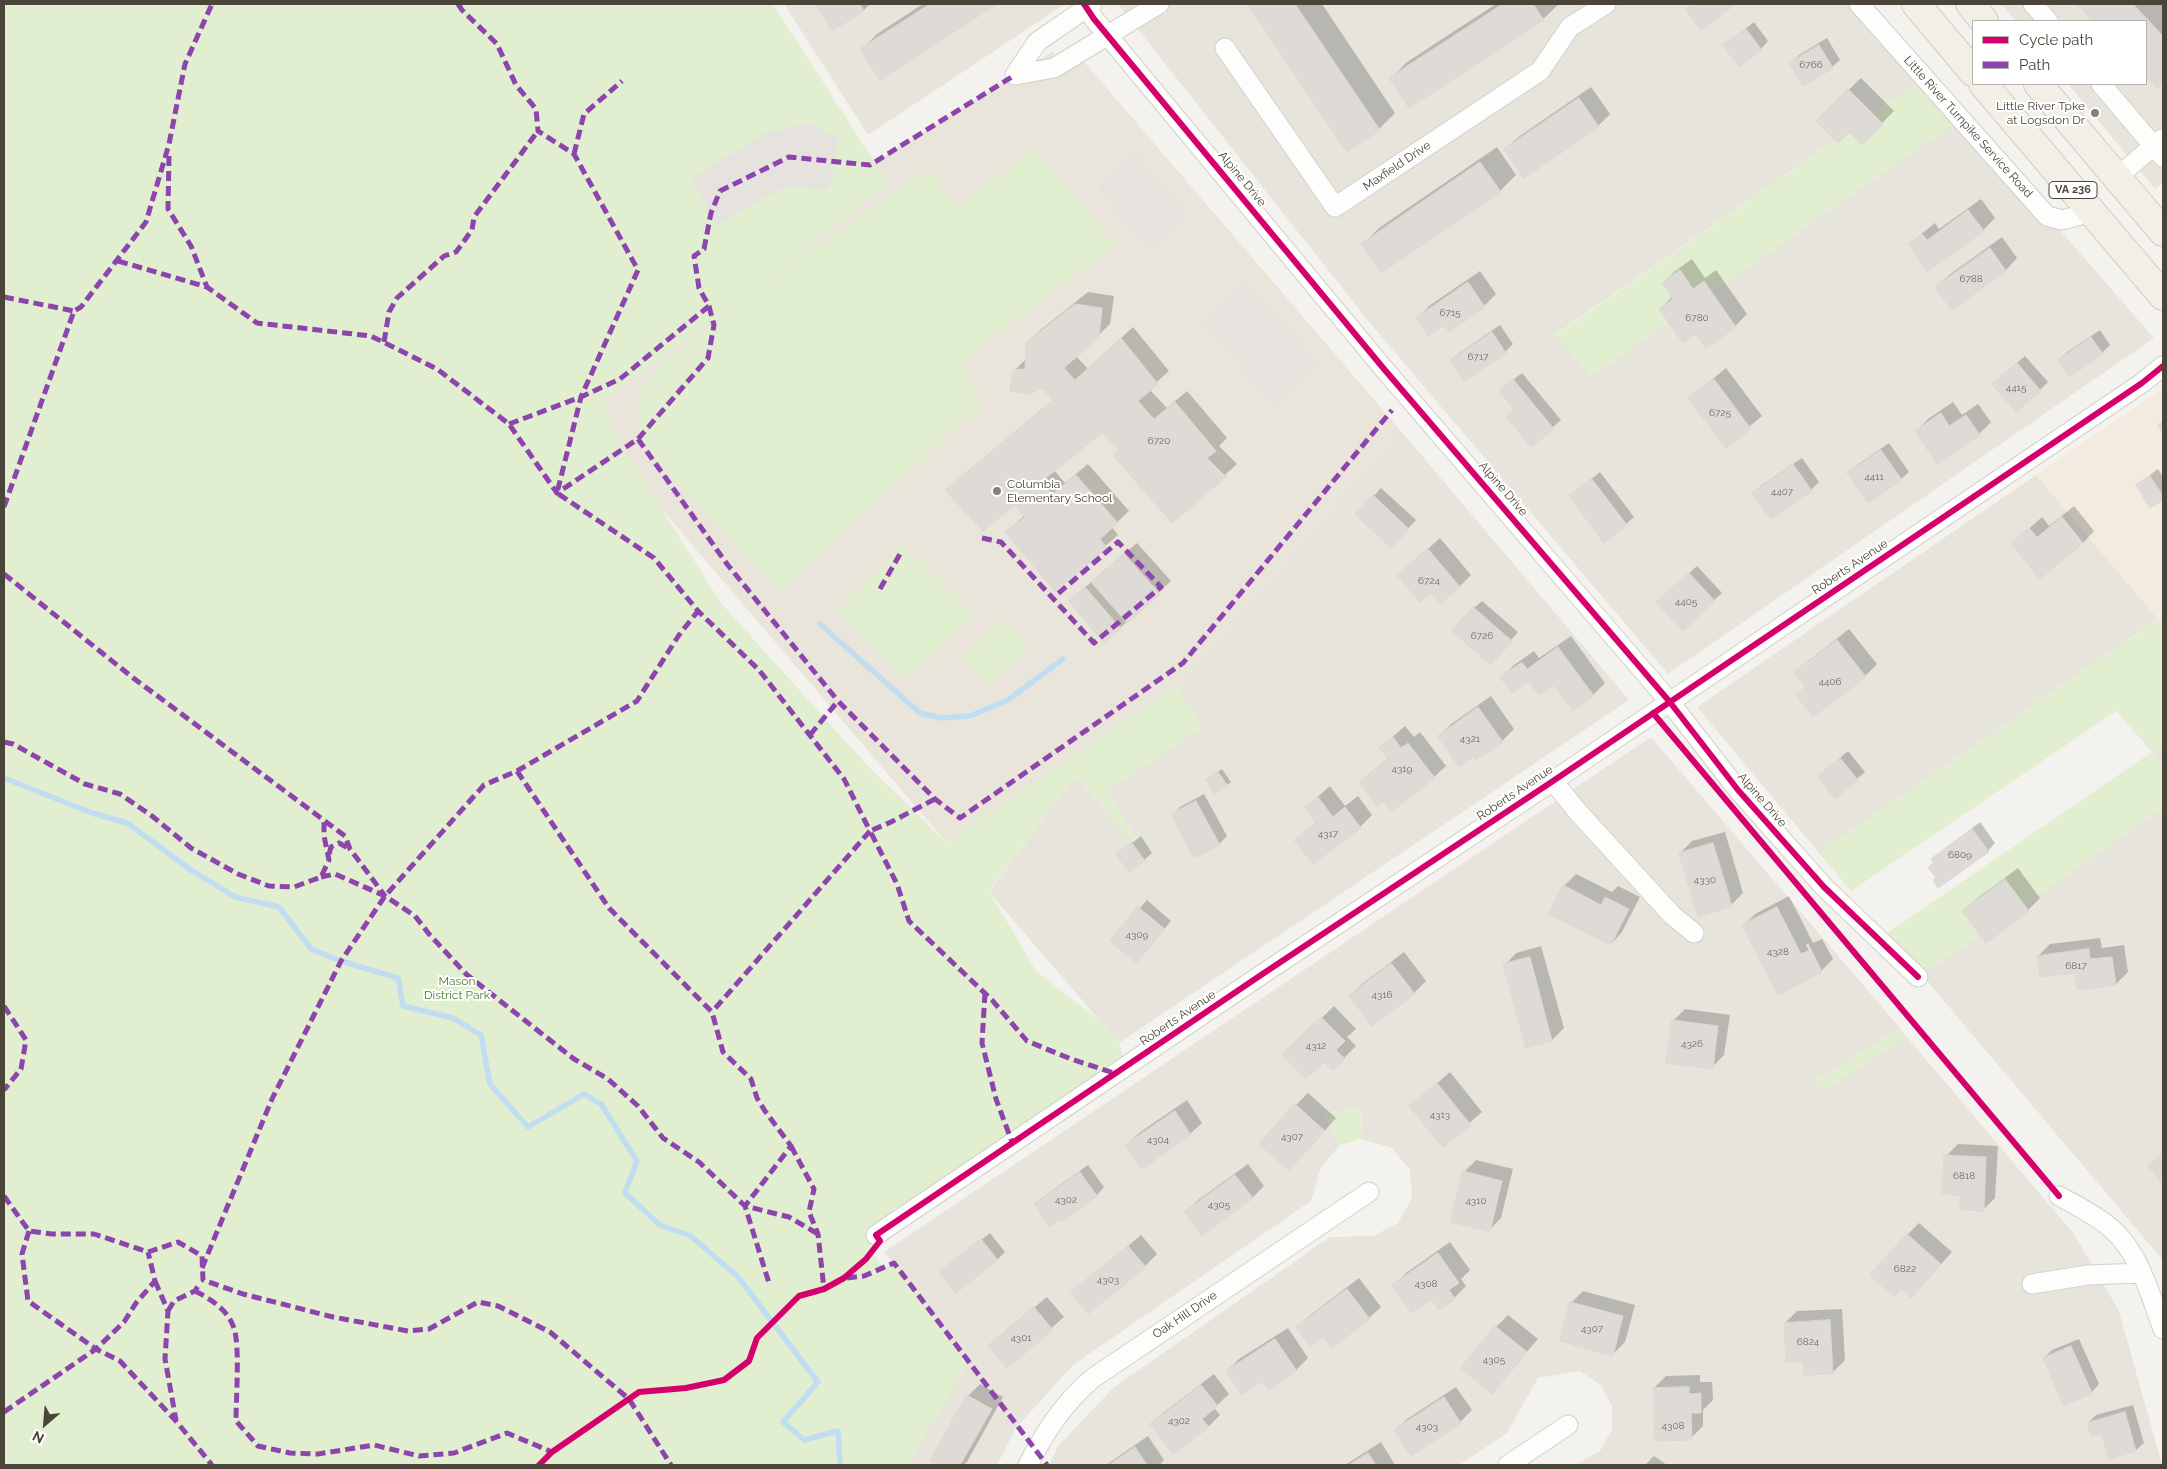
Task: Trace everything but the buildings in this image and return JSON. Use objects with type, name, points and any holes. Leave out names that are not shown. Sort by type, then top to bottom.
[{"type":"main road","points":[[1916,4],[1972,71]]},
{"type":"main road","points":[[1970,4],[1983,20]]},
{"type":"main road","name":"VA 236","points":[[1984,85],[2163,296]]},
{"type":"main road","name":"VA 236","points":[[2039,85],[2163,232]]},
{"type":"street","points":[[1088,5],[1037,42],[1015,75],[1054,68],[1158,4]]},
{"type":"street","name":"Maxfield Drive","points":[[1225,48],[1335,207],[1540,71],[1570,27],[1606,4]]},
{"type":"street","name":"Little River Turnpike Service Road","points":[[1859,4],[2047,216],[2062,220],[2092,212]]},
{"type":"street","points":[[2033,4],[2047,20]]},
{"type":"street","name":"Alpine Drive","points":[[1088,5],[1108,35],[1391,376],[1669,701],[1738,790],[1824,887],[1918,977]]},
{"type":"street","points":[[2102,85],[2160,147],[2117,177]]},
{"type":"street","name":"Roberts Avenue","points":[[876,1235],[1261,975],[1554,782],[1669,701],[1859,576],[2142,383],[2163,366]]},
{"type":"street","points":[[1554,782],[1578,812],[1672,915],[1694,933]]},
{"type":"street","name":"Oak Hill Drive","points":[[1028,1465],[1058,1413],[1092,1378],[1369,1192]]},
{"type":"street","points":[[2059,1196],[2086,1211],[2113,1230],[2128,1249],[2142,1273],[2163,1329]]},
{"type":"street","points":[[2032,1284],[2088,1275],[2142,1273]]},
{"type":"street","points":[[1508,1465],[1568,1424]]},
{"type":"shaded area","points":[[784,4],[1065,4],[868,135]]},
{"type":"shaded area","points":[[1118,4],[1862,4],[1926,77],[1556,334],[1591,376],[1962,118],[2154,338],[1668,674],[1370,323]]},
{"type":"shaded area","points":[[2001,4],[2163,4],[2163,182],[2155,189],[2069,85],[2147,85],[2147,20],[2015,20]]},
{"type":"shaded area","name":"Columbia Elementary School","points":[[1053,51],[1063,66],[1080,61],[1086,64],[1400,430],[1177,686],[946,842],[542,369]]},
{"type":"shaded area","points":[[809,123],[839,139],[829,190],[783,187],[718,225],[690,179],[768,132]]},
{"type":"shaded area","points":[[1136,155],[1187,216],[1150,248],[1098,187]]},
{"type":"shaded area","points":[[1245,284],[1319,365],[1274,403],[1204,320]]},
{"type":"shaded area","points":[[2163,388],[2163,616],[2158,619],[2036,475]]},
{"type":"shaded area","points":[[1400,430],[1629,700],[1119,1043],[989,892],[1075,776],[1147,856],[1107,791],[1201,727],[1177,686]]},
{"type":"shaded area","points":[[2036,475],[2158,619],[1819,853],[1697,707]]},
{"type":"shaded area","points":[[1651,737],[1900,1028],[1816,1081],[1824,1090],[1906,1036],[2074,1234],[2119,1311],[2162,1465],[1560,1465],[1576,1464],[1600,1451],[1612,1429],[1612,1406],[1601,1385],[1580,1371],[1538,1378],[1507,1433],[1459,1465],[1049,1465],[1059,1445],[1113,1388],[1330,1237],[1373,1236],[1398,1223],[1412,1198],[1410,1170],[1392,1148],[1361,1139],[1362,1108],[1324,1114],[1340,1145],[1321,1167],[1311,1201],[1073,1365],[1016,1428],[997,1465],[877,1465],[948,1337],[884,1252]]},
{"type":"shaded area","points":[[2163,745],[2163,766],[2152,753]]},
{"type":"shaded area","points":[[2163,808],[2163,1265],[2162,1259],[1922,975]]},
{"type":"green space","name":"Mason District Park","points":[[4,4],[773,4],[888,183],[762,285],[930,168],[958,207],[1034,149],[1116,245],[962,361],[981,405],[779,592],[638,439],[639,395],[657,367],[714,325],[747,297],[605,398],[611,429],[721,603],[866,764],[946,842],[1177,686],[1202,727],[1107,791],[1150,859],[1075,776],[989,891],[1036,971],[1099,1020],[1119,1043],[1125,1064],[1086,1105],[1064,1122],[1012,1142],[893,1210],[876,1235],[870,1249],[883,1268],[894,1263],[968,1364],[908,1465],[4,1465]]},
{"type":"green space","points":[[1926,77],[1962,118],[1591,376],[1556,335]]},
{"type":"green space","points":[[903,544],[975,613],[907,680],[838,610]]},
{"type":"green space","points":[[2163,616],[2163,745],[2152,753],[2163,766],[2163,808],[1922,975],[1887,933],[2152,752],[2116,711],[1851,891],[1819,853]]},
{"type":"green space","points":[[1003,617],[1029,647],[988,685],[963,657]]},
{"type":"green space","points":[[1900,1028],[1906,1036],[1824,1090],[1816,1081]]},
{"type":"green space","points":[[1362,1108],[1361,1139],[1340,1145],[1324,1114]]},
{"type":"waterway","points":[[820,624],[920,713],[942,718],[970,716],[1008,700],[1063,659]]},
{"type":"waterway","points":[[4,778],[92,813],[127,823],[191,870],[235,897],[279,907],[311,949],[341,961],[398,978],[403,1006],[453,1018],[481,1035],[490,1084],[528,1127],[584,1094],[601,1104],[637,1161],[625,1193],[660,1225],[691,1236],[738,1277],[818,1382],[783,1422],[804,1440],[838,1431],[840,1465]]},
{"type":"marked path","points":[[4,507],[74,311],[81,307],[146,222],[169,144],[185,64],[212,4]]},
{"type":"marked path","points":[[458,4],[497,44],[516,85],[536,109],[538,131],[574,154],[638,270],[581,397],[557,493],[654,558],[698,611],[759,670],[844,779],[870,831],[712,1012]]},
{"type":"marked path","points":[[509,424],[581,397],[620,379],[709,306],[699,288],[694,256],[704,249],[711,213],[720,191],[789,157],[870,165],[1015,75]]},
{"type":"marked path","points":[[574,154],[584,114],[622,81]]},
{"type":"marked path","points":[[384,342],[389,312],[397,298],[444,256],[456,252],[472,230],[474,217],[538,131]]},
{"type":"marked path","points":[[169,156],[168,209],[191,246],[207,287]]},
{"type":"marked path","points":[[118,261],[207,287],[257,323],[371,336],[437,369],[509,424],[557,493],[638,439],[708,358],[714,325],[709,306]]},
{"type":"marked path","points":[[4,297],[74,311]]},
{"type":"marked path","points":[[810,735],[838,701],[935,799],[960,818],[1183,663],[1392,410]]},
{"type":"marked path","points":[[638,439],[727,564],[838,701]]},
{"type":"marked path","points":[[982,538],[1001,542],[1094,643],[1161,587],[1118,542],[1053,598]]},
{"type":"marked path","points":[[880,589],[900,554]]},
{"type":"marked path","points":[[4,574],[132,677],[345,836],[350,849],[385,896]]},
{"type":"marked path","points":[[202,1268],[272,1099],[341,961],[385,896],[484,785],[517,771],[637,701],[679,635],[698,611]]},
{"type":"marked path","points":[[4,742],[13,744],[85,784],[120,794],[152,816],[191,848],[238,874],[269,886],[294,887],[321,877],[329,860],[324,836],[324,819]]},
{"type":"marked path","points":[[517,771],[609,908],[712,1012],[723,1052],[751,1079],[757,1098],[791,1146],[745,1206],[769,1283]]},
{"type":"marked path","points":[[935,799],[870,831],[897,884],[909,921],[992,1000],[1027,1041],[1071,1059],[1117,1074]]},
{"type":"marked path","points":[[329,854],[331,847],[339,843],[350,849]]},
{"type":"marked path","points":[[321,877],[335,874],[385,896],[415,916],[466,974],[574,1059],[608,1079],[638,1106],[663,1138],[699,1162],[745,1206],[789,1217],[818,1234]]},
{"type":"marked path","points":[[985,993],[982,1043],[996,1099],[1012,1142]]},
{"type":"marked path","points":[[4,1006],[26,1040],[21,1069],[4,1090]]},
{"type":"marked path","points":[[791,1146],[814,1189],[809,1212],[818,1234],[824,1289]]},
{"type":"marked path","points":[[4,1196],[29,1231],[52,1234],[94,1234],[148,1252],[178,1242],[202,1256],[203,1280],[243,1294],[333,1317],[408,1331],[429,1329],[478,1302],[498,1306],[550,1332],[629,1399],[671,1465]]},
{"type":"marked path","points":[[29,1231],[22,1254],[28,1301],[96,1349],[120,1361],[176,1421],[212,1465]]},
{"type":"marked path","points":[[4,1412],[96,1349],[124,1322],[136,1303],[155,1281],[148,1252]]},
{"type":"marked path","points":[[847,1278],[864,1276],[894,1263],[1047,1465]]},
{"type":"marked path","points":[[155,1281],[168,1311],[165,1359],[176,1420]]},
{"type":"marked path","points":[[168,1311],[174,1301],[195,1291],[198,1286]]},
{"type":"marked path","points":[[195,1291],[223,1310],[234,1328],[237,1360],[236,1421],[258,1446],[290,1453],[318,1454],[374,1445],[419,1456],[454,1453],[507,1433],[552,1452]]},
{"type":"cycle path","points":[[1084,4],[1094,19],[1384,369],[1669,701],[1738,790],[1824,887],[1918,977]]},
{"type":"cycle path","points":[[539,1465],[552,1452],[639,1392],[686,1388],[724,1380],[749,1361],[757,1338],[799,1296],[824,1289],[844,1278],[866,1259],[880,1241],[876,1235],[1261,975],[1553,781],[2142,383],[2163,366]]},
{"type":"cycle path","points":[[1653,713],[2059,1196]]},
{"type":"place","name":"Little River Tpke at Logsdon Dr","points":[[2095,113]]},
{"type":"place","name":"Columbia Elementary School","points":[[997,491]]}]
